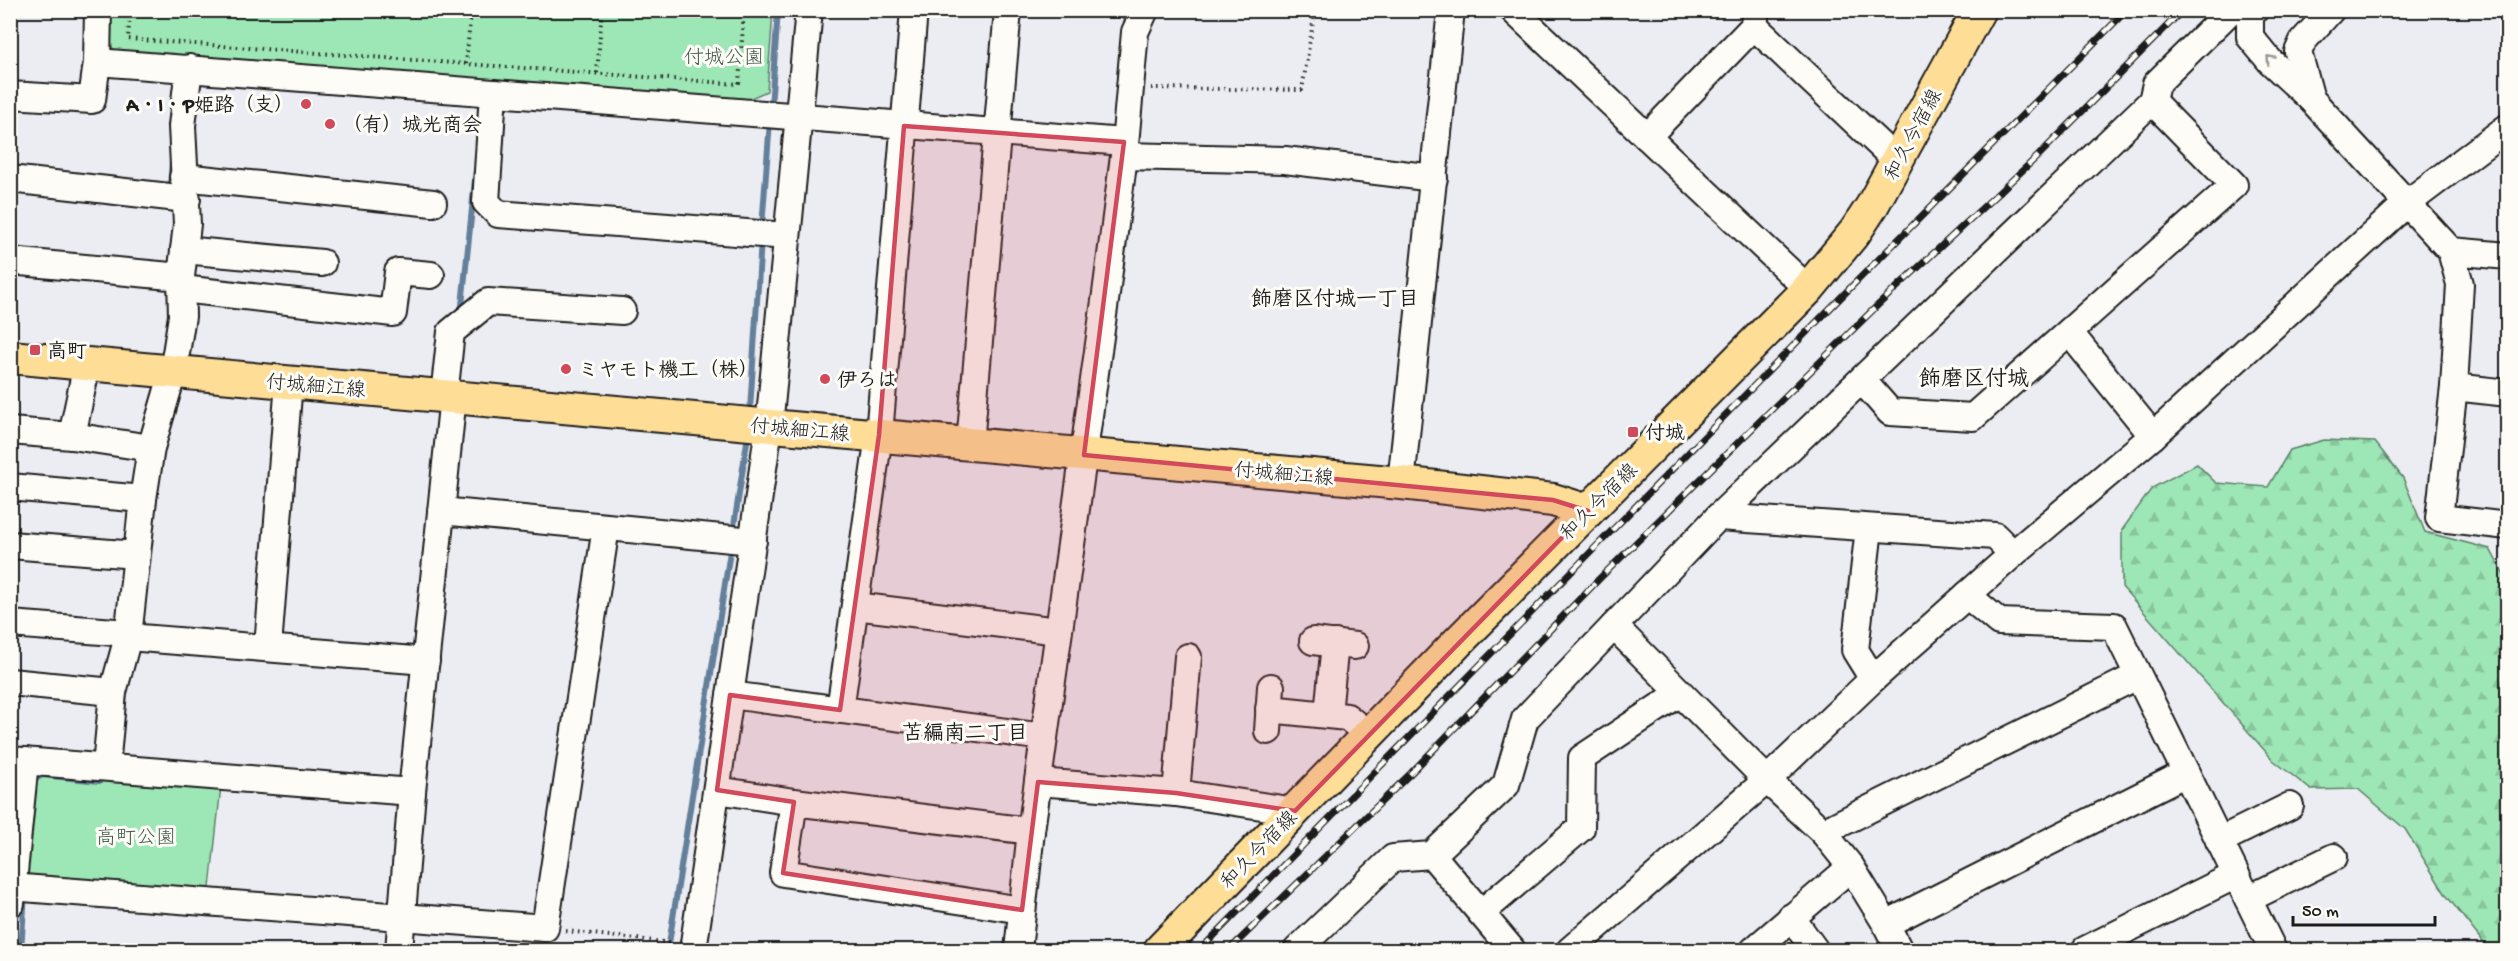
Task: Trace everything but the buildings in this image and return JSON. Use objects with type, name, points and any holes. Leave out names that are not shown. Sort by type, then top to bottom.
[{"type":"main road","name":"和久今宿線","points":[[1160,951],[1588,511],[1808,289],[1855,232],[1898,162],[1979,10]]},
{"type":"main road","name":"付城細江線","points":[[10,357],[1401,483],[1553,500],[1588,511]]},
{"type":"street","points":[[10,95],[92,100],[97,62],[98,10]]},
{"type":"street","points":[[694,948],[770,427],[809,10]]},
{"type":"street","points":[[840,710],[879,435],[914,10]]},
{"type":"street","points":[[970,444],[1008,10]]},
{"type":"street","points":[[1018,951],[1031,831],[1124,149],[1135,32],[1145,10]]},
{"type":"street","points":[[1401,483],[1451,10]]},
{"type":"street","points":[[1513,10],[1808,289]]},
{"type":"street","points":[[1297,951],[1393,858],[1432,855],[1506,785],[1526,719],[1718,517],[2152,101],[2156,84],[2231,10]]},
{"type":"street","points":[[2255,10],[2250,15],[2250,37],[2270,61],[2311,99],[2451,251],[2460,284],[2454,387],[2439,518],[2508,526]]},
{"type":"street","points":[[2311,99],[2298,52],[2303,41],[2331,10]]},
{"type":"street","points":[[1647,137],[1755,18],[1898,162]]},
{"type":"street","points":[[97,62],[997,133],[1124,149],[1286,160],[1434,178]]},
{"type":"street","points":[[106,767],[113,692],[128,634],[151,448],[173,372],[182,316],[185,188],[182,126],[189,69]]},
{"type":"street","points":[[493,93],[486,202],[498,214],[787,236]]},
{"type":"street","points":[[1862,380],[1890,412],[1973,417],[2234,185],[2152,101]]},
{"type":"street","points":[[1570,951],[1767,780],[1966,595],[2153,436],[2406,204],[2508,127]]},
{"type":"street","points":[[10,179],[433,202]]},
{"type":"street","points":[[184,250],[322,263]]},
{"type":"street","points":[[2451,251],[2508,256]]},
{"type":"street","points":[[10,261],[393,313],[398,272],[431,275]]},
{"type":"street","points":[[399,951],[412,792],[441,511],[451,332],[488,302],[622,311]]},
{"type":"street","points":[[2070,332],[2153,436]]},
{"type":"street","points":[[72,436],[87,364]]},
{"type":"street","points":[[268,647],[290,382]]},
{"type":"street","points":[[2454,387],[2508,393]]},
{"type":"street","points":[[10,431],[72,436],[151,448]]},
{"type":"street","points":[[10,487],[143,500]]},
{"type":"street","points":[[441,511],[753,541]]},
{"type":"street","points":[[1718,517],[1995,536],[2013,554]]},
{"type":"street","points":[[412,792],[18,760],[11,892],[545,928],[606,527]]},
{"type":"street","points":[[1869,528],[1855,650],[1873,679]]},
{"type":"street","points":[[10,545],[136,555]]},
{"type":"street","points":[[1966,595],[1999,622],[2114,626],[2273,951]]},
{"type":"street","points":[[855,606],[1058,631]]},
{"type":"street","points":[[10,624],[426,661]]},
{"type":"street","points":[[1614,626],[1767,780],[1823,832],[1851,867],[1886,924],[1899,951]]},
{"type":"street","points":[[1328,714],[1334,643]]},
{"type":"street","points":[[1176,793],[1188,657]]},
{"type":"street","points":[[1823,832],[2137,676]]},
{"type":"street","points":[[10,682],[113,692]]},
{"type":"street","points":[[1481,914],[1581,828],[1582,758],[1680,693]]},
{"type":"street","points":[[730,695],[1044,737]]},
{"type":"street","points":[[1269,709],[1347,717],[1369,735]]},
{"type":"street","points":[[1886,924],[2186,773]]},
{"type":"street","points":[[1038,782],[1176,793],[1295,811]]},
{"type":"street","points":[[717,790],[794,802],[1031,831]]},
{"type":"street","points":[[794,802],[783,873],[1022,910]]},
{"type":"street","points":[[2219,842],[2290,806]]},
{"type":"street","points":[[1432,855],[1512,951]]},
{"type":"street","points":[[2248,899],[2334,857]]},
{"type":"street","points":[[1754,951],[1851,867]]},
{"type":"street","points":[[2085,951],[2236,875]]},
{"type":"street","points":[[1791,917],[1815,951]]},
{"type":"path","points":[[130,10],[128,39],[739,84],[744,10]]},
{"type":"path","points":[[466,63],[471,10]]},
{"type":"path","points":[[597,73],[602,10]]},
{"type":"path","points":[[1129,87],[1302,90],[1315,10]]},
{"type":"path","points":[[545,928],[694,948]]},
{"type":"highlighted area","points":[[904,126],[1124,142],[1084,455],[1553,500],[1588,511],[1295,811],[1176,793],[1038,782],[1022,910],[783,873],[794,802],[717,790],[730,695],[840,710],[879,435]]},
{"type":"green space","name":"付城公園","points":[[112,11],[773,11],[767,91],[742,102],[116,52],[109,44]]},
{"type":"green space","points":[[2324,440],[2375,442],[2403,478],[2425,532],[2490,549],[2507,581],[2507,950],[2489,950],[2446,895],[2405,829],[2358,789],[2311,790],[2273,760],[2122,587],[2122,530],[2152,488],[2197,464],[2216,483],[2268,487],[2290,450]]},
{"type":"green space","name":"高町公園","points":[[40,773],[221,786],[209,897],[33,884],[24,872],[31,781]]},
{"type":"waterway","points":[[771,107],[778,10]]},
{"type":"waterway","points":[[762,227],[770,121]]},
{"type":"waterway","points":[[170,187],[172,161]]},
{"type":"waterway","points":[[461,315],[476,170]]},
{"type":"waterway","points":[[750,410],[761,240]]},
{"type":"waterway","points":[[733,532],[747,442]]},
{"type":"waterway","points":[[668,950],[731,545]]},
{"type":"waterway","points":[[33,785],[33,781],[42,775],[99,781],[99,773]]},
{"type":"waterway","points":[[21,950],[25,894]]},
{"type":"railway","points":[[1200,950],[1852,286],[2127,10]]},
{"type":"railway","points":[[1229,950],[1411,773],[1600,578],[1878,305],[2038,156],[2183,10]]},
{"type":"place","name":"A・I・P姫路（支）","points":[[306,104]]},
{"type":"place","name":"（有）城光商会","points":[[330,124]]},
{"type":"place","name":"高町","points":[[35,350]]},
{"type":"place","name":"ミヤモト機工（株）","points":[[566,369]]},
{"type":"place","name":"伊ろは","points":[[825,379]]},
{"type":"place","name":"付城","points":[[1633,432]]},
{"type":"district","name":"飾磨区付城一丁目","points":[[1335,298]]},
{"type":"district","name":"飾磨区付城","points":[[1974,377]]},
{"type":"district","name":"苫編南二丁目","points":[[965,732]]}]
